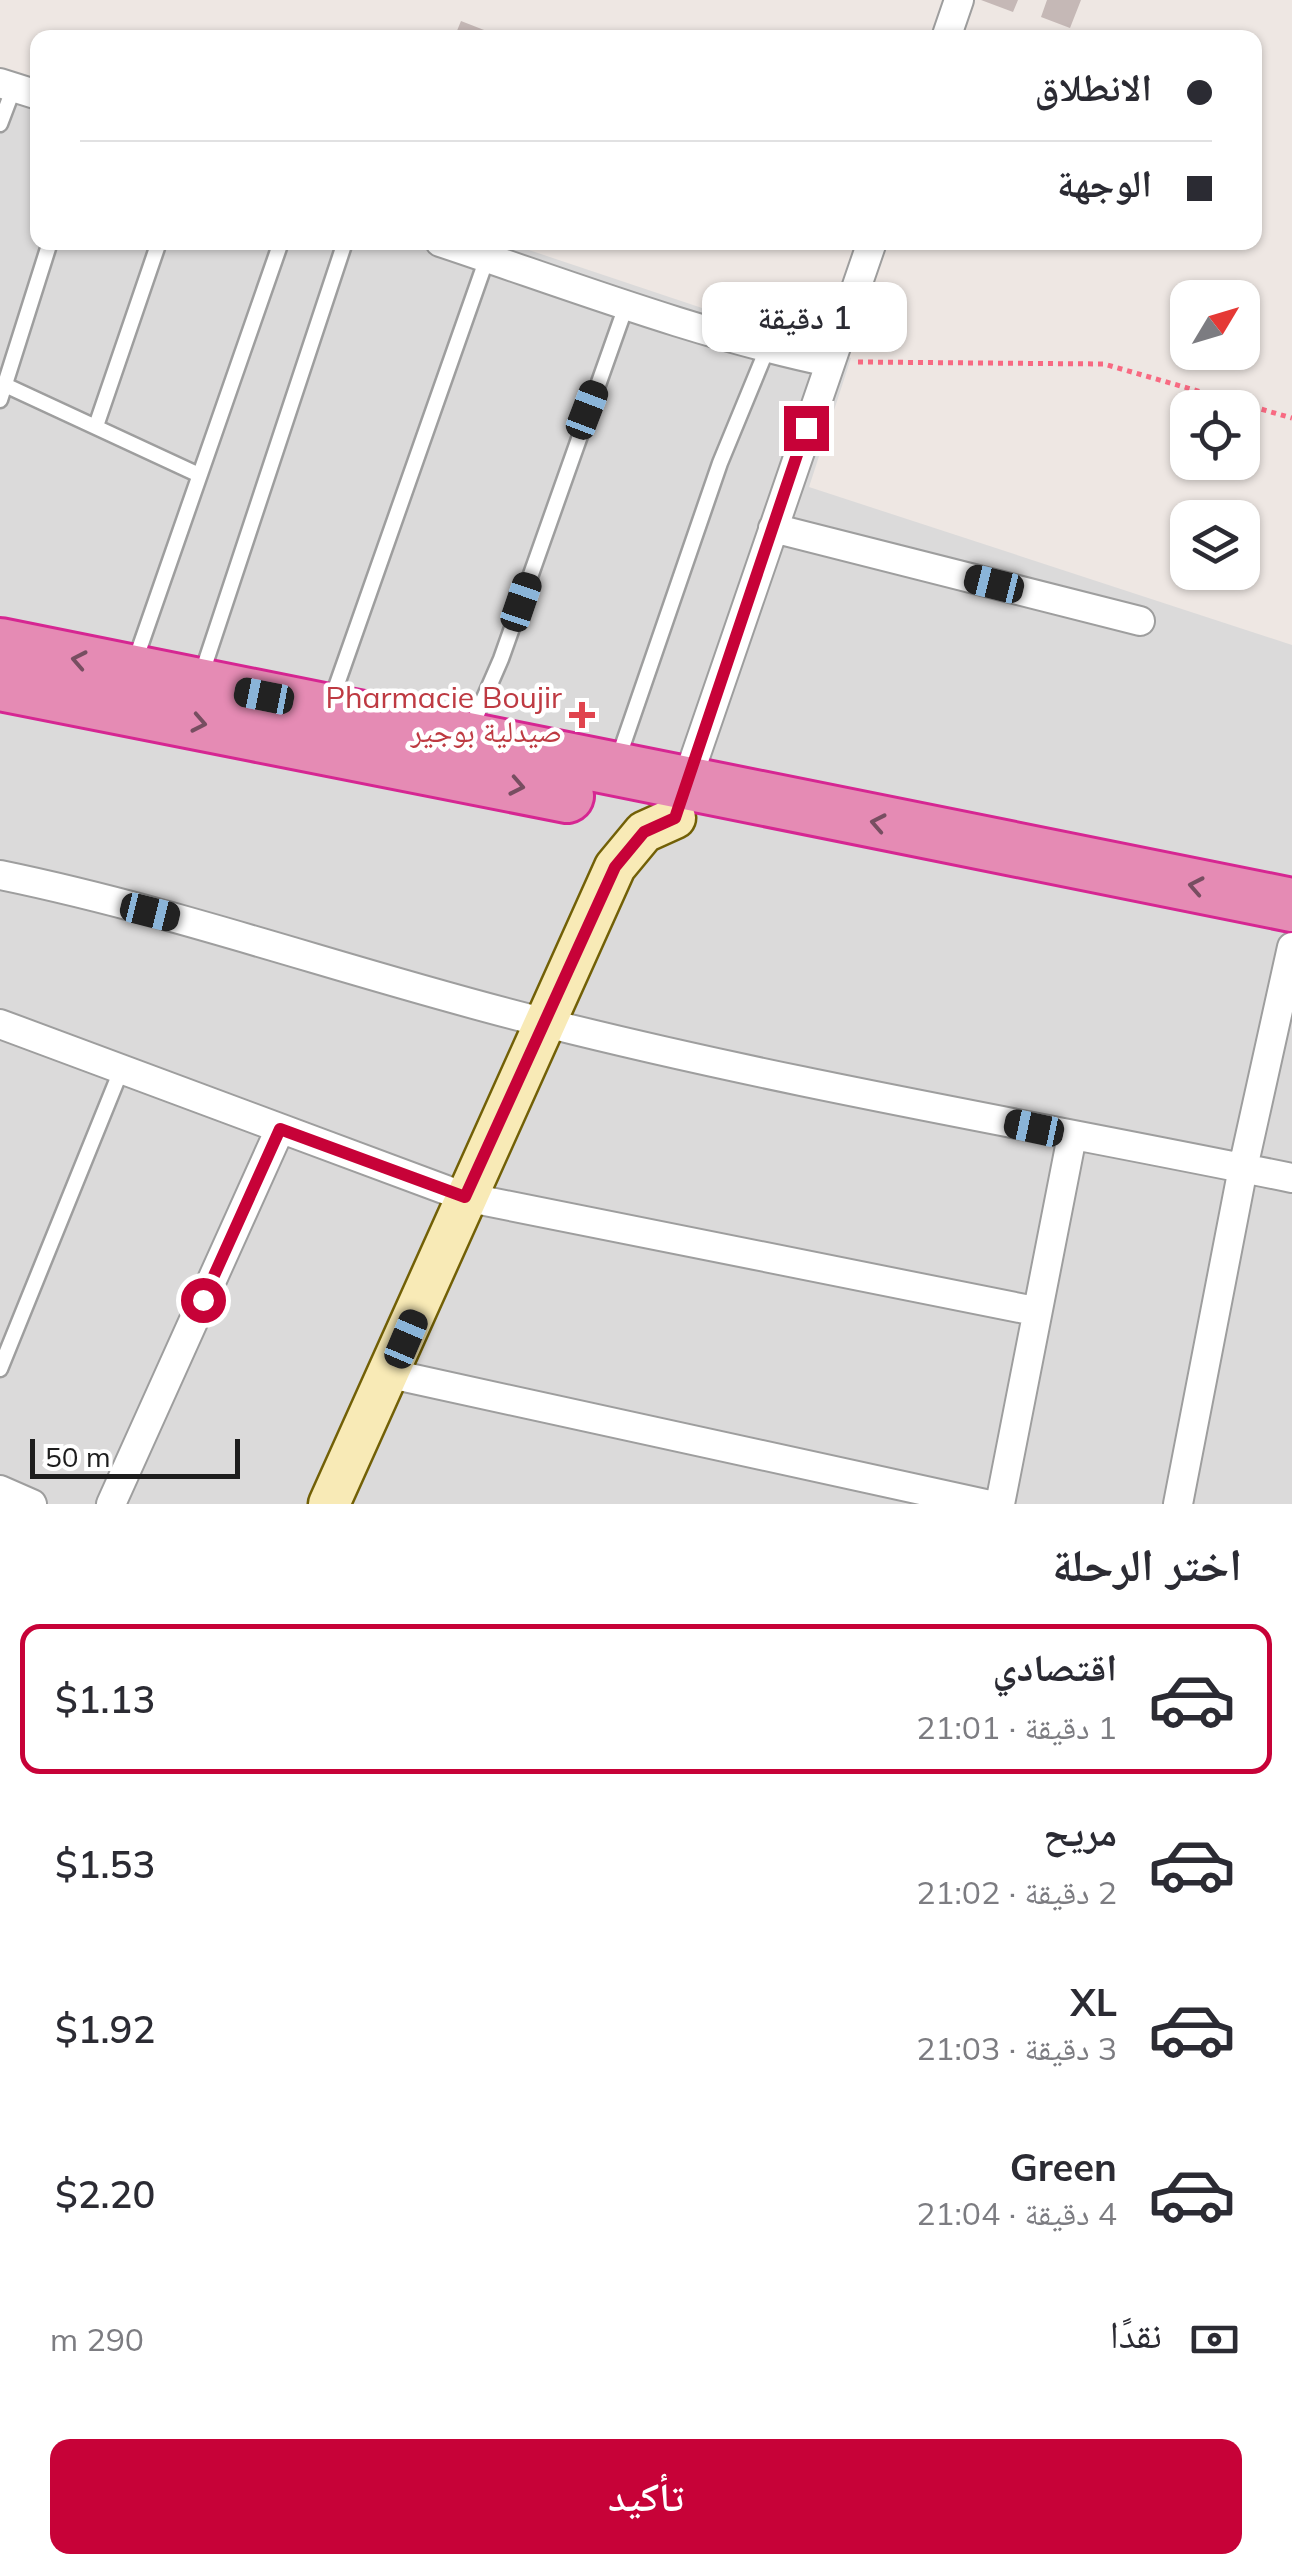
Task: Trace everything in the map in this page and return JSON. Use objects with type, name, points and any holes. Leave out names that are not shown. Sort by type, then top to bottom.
[{"type":"highway","points":[[0,644],[615,770],[680,801],[1292,944]]},
{"type":"highway","points":[[0,684],[1292,905]]},
{"type":"street","points":[[949,30],[959,0]]},
{"type":"street","points":[[464,250],[626,306],[768,349],[829,362]]},
{"type":"street","points":[[329,1504],[391,1374],[465,1197],[547,1024],[615,867],[644,832],[680,801],[869,250]]},
{"type":"street","points":[[773,528],[1140,621]]},
{"type":"street","points":[[0,875],[220,930],[547,1024],[1072,1136],[1292,1178]]},
{"type":"street","points":[[1178,1504],[1243,1168],[1292,944]]},
{"type":"street","points":[[0,1024],[465,1197],[1035,1311]]},
{"type":"street","points":[[111,1504],[280,1129]]},
{"type":"street","points":[[1000,1504],[1072,1136]]},
{"type":"street","points":[[391,1374],[985,1504]]},
{"type":"street","points":[[0,1490],[32,1504]]},
{"type":"lane","points":[[0,124],[17,88]]},
{"type":"lane","points":[[47,250],[2,392],[96,426],[197,474]]},
{"type":"lane","points":[[96,426],[156,250]]},
{"type":"lane","points":[[132,671],[197,474],[278,250]]},
{"type":"lane","points":[[199,684],[342,250]]},
{"type":"lane","points":[[328,709],[487,258]]},
{"type":"lane","points":[[467,738],[501,659],[626,306]]},
{"type":"lane","points":[[615,770],[720,463],[768,349]]},
{"type":"lane","points":[[0,1368],[123,1067]]},
{"type":"path","points":[[829,362],[1104,364],[1292,418]]},
{"type":"shaded area","points":[[0,72],[30,83],[30,250],[529,250],[851,358],[809,487],[1292,645],[1292,1504],[0,1504]]},
{"type":"building","points":[[981,0],[1018,0],[1013,12]]},
{"type":"building","points":[[1047,0],[1081,0],[1070,28],[1041,17]]},
{"type":"building","points":[[461,21],[484,30],[457,30]]},
{"type":"place","name":"Pharmacie Boujir صيدلية بوجير","points":[[582,715]]},
{"type":"route","points":[[203,1300],[280,1129],[465,1197],[547,1024],[615,867],[644,832],[675,818],[806,428]]}]
